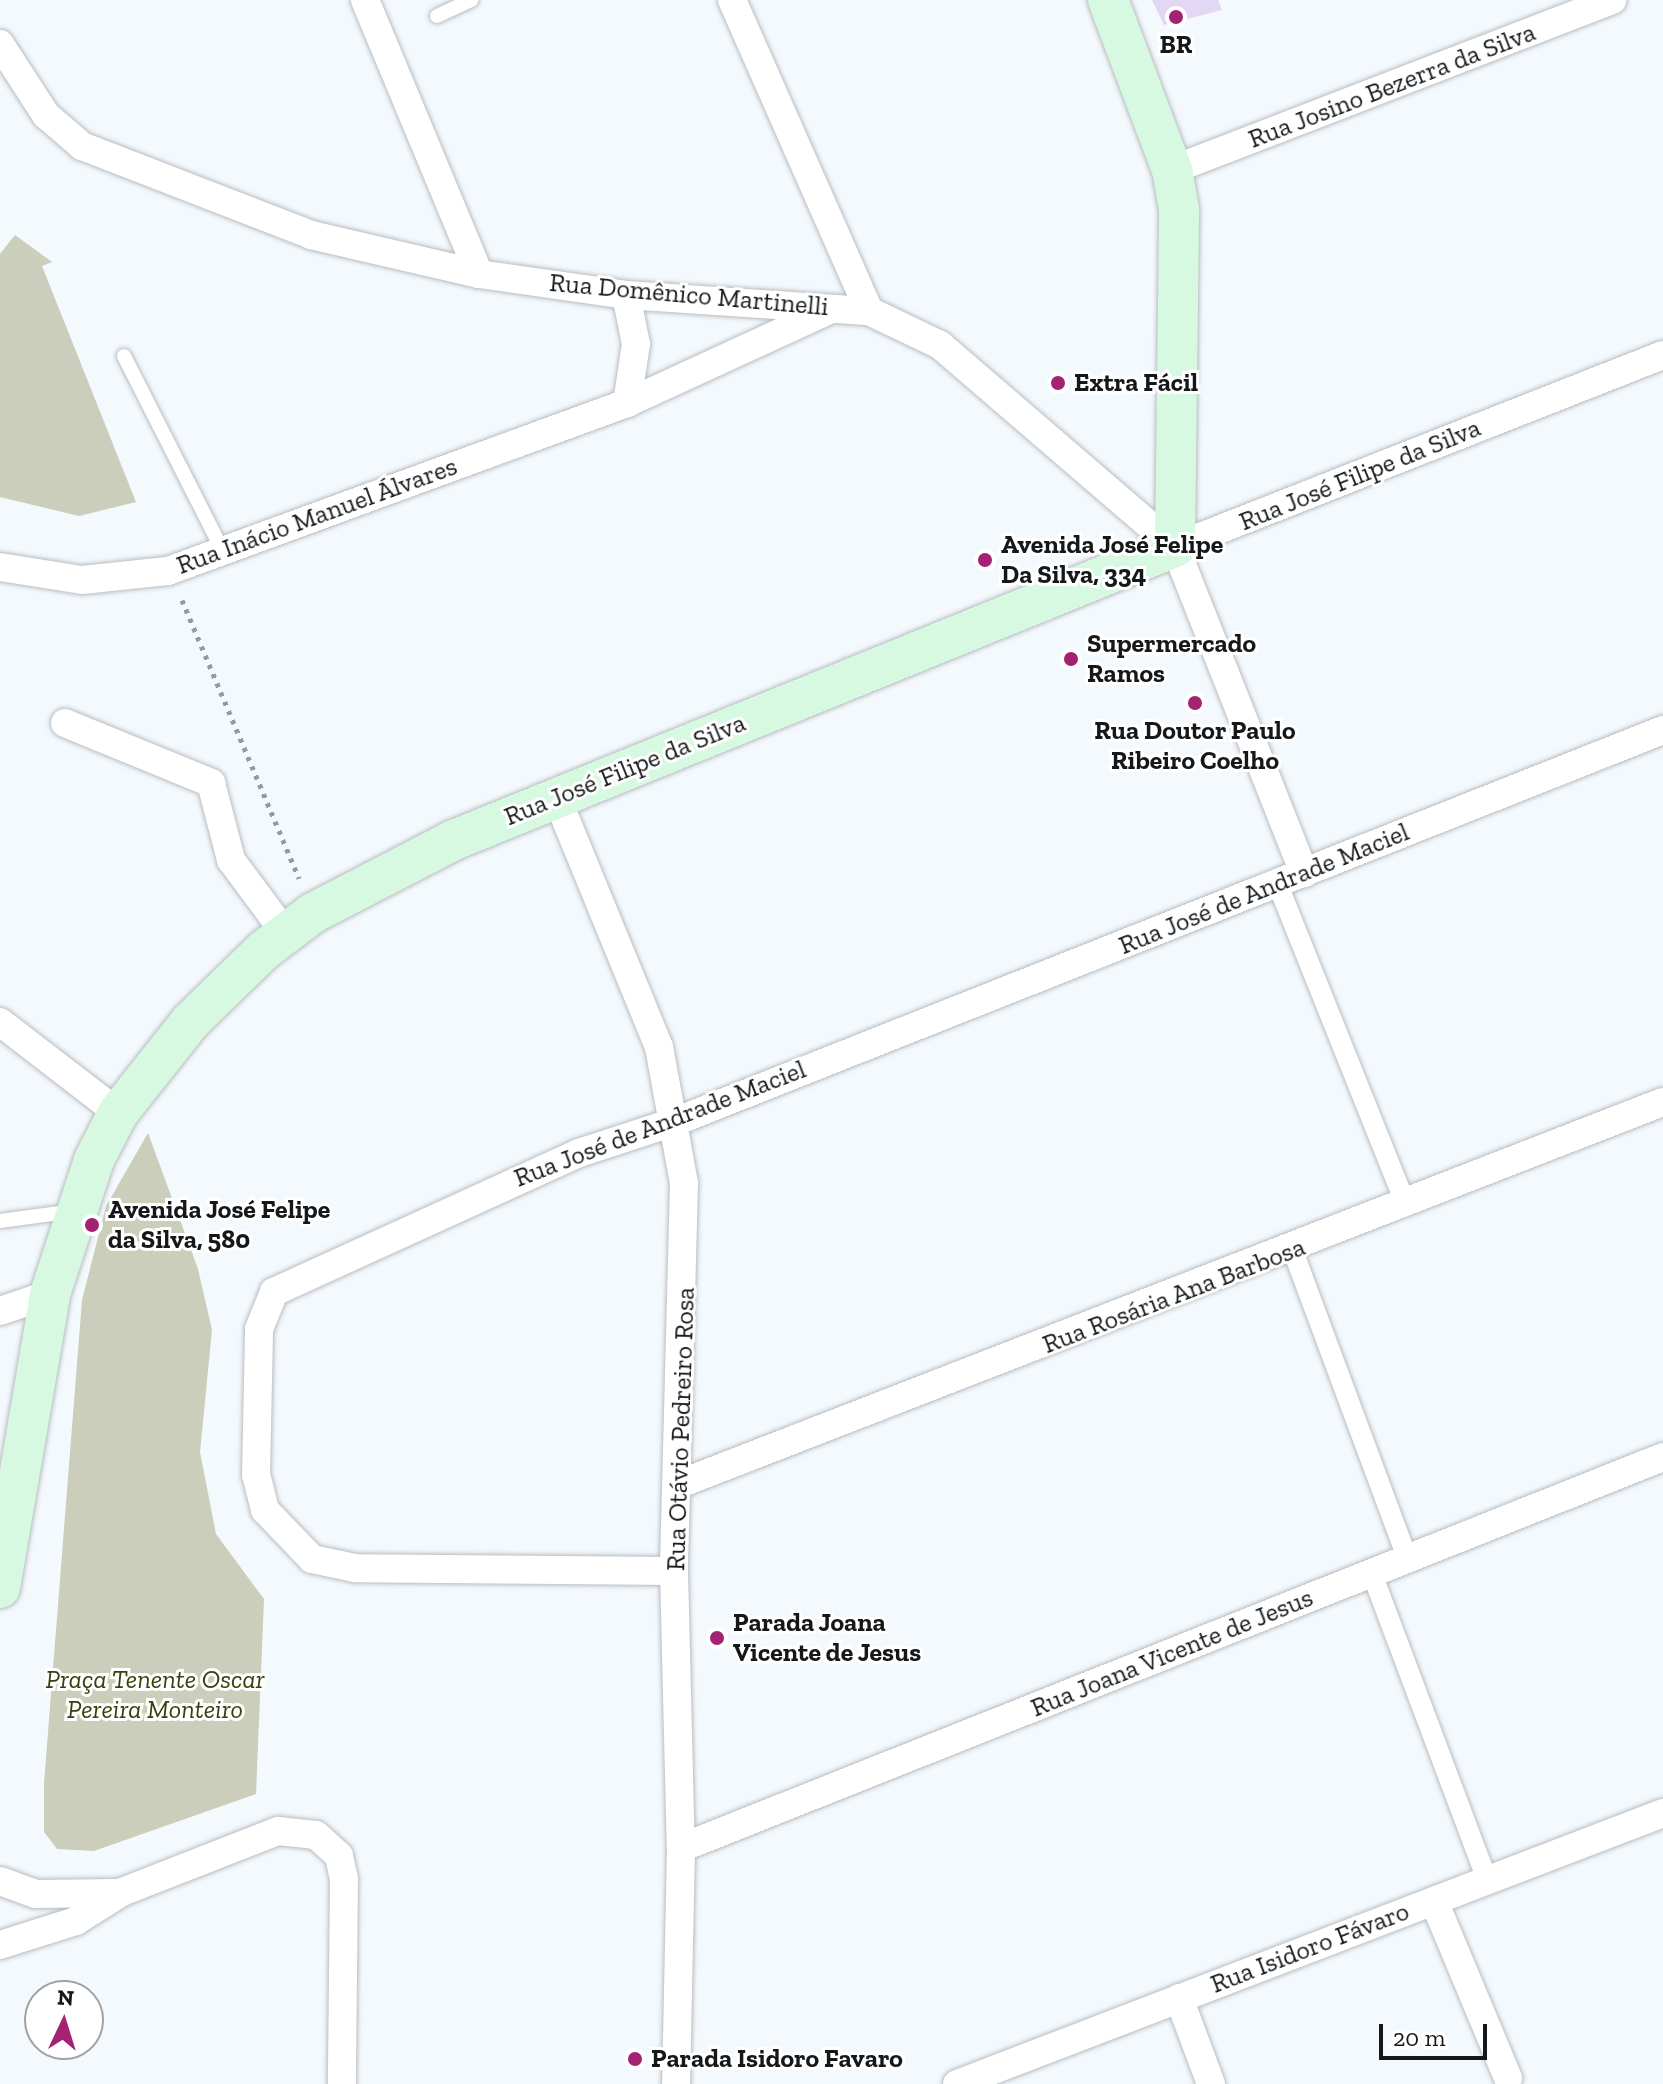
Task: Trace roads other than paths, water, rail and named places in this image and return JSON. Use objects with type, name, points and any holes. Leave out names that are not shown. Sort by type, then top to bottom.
[{"type":"main road","points":[[1108,0],[1172,170],[1181,254],[1175,547]]},
{"type":"main road","name":"Rua José Filipe da Silva","points":[[0,1588],[50,1294],[74,1211],[118,1113],[190,1022],[299,923],[556,796],[1175,547]]},
{"type":"street","points":[[365,0],[479,274]]},
{"type":"street","points":[[732,0],[869,311]]},
{"type":"street","name":"Rua Josino Bezerra da Silva","points":[[1172,170],[1612,0]]},
{"type":"street","name":"Rua Domênico Martinelli","points":[[0,44],[46,115],[82,146],[311,235],[479,274],[626,295],[869,311],[940,345],[1175,547]]},
{"type":"street","points":[[626,295],[636,344],[627,403]]},
{"type":"street","name":"Rua Inácio Manuel Álvares","points":[[0,567],[82,580],[168,571],[627,403],[836,308]]},
{"type":"street","name":"Rua José Filipe da Silva","points":[[1175,547],[1663,355]]},
{"type":"street","points":[[1175,547],[1304,873]]},
{"type":"street","points":[[65,723],[211,783],[231,860],[299,923]]},
{"type":"street","name":"Rua José de Andrade Maciel","points":[[674,1571],[355,1568],[312,1559],[265,1510],[252,1445],[259,1329],[274,1292],[579,1153],[677,1121],[1663,730]]},
{"type":"street","name":"Rua Otávio Pedreiro Rosa","points":[[556,796],[659,1047],[677,1121],[686,1257],[682,1483],[674,1571],[681,1848],[676,2084]]},
{"type":"street","points":[[1278,885],[1406,1205]]},
{"type":"street","points":[[0,1022],[118,1113]]},
{"type":"street","name":"Rua Rosária Ana Barbosa","points":[[682,1483],[1293,1251],[1663,1102]]},
{"type":"street","points":[[1293,1251],[1407,1557]]},
{"type":"street","points":[[0,1311],[50,1294]]},
{"type":"street","name":"Rua Joana Vicente de Jesus","points":[[681,1848],[1663,1457]]},
{"type":"street","points":[[1371,1571],[1488,1882]]},
{"type":"street","name":"Rua Isidoro Fávaro","points":[[957,2084],[1663,1813]]},
{"type":"street","points":[[0,1945],[76,1921],[122,1892],[278,1831],[316,1835],[339,1856],[342,2084]]},
{"type":"street","points":[[0,1881],[36,1894],[122,1892]]},
{"type":"street","points":[[1434,1901],[1508,2078]]},
{"type":"street","points":[[1179,1998],[1211,2084]]},
{"type":"lane","points":[[437,16],[472,0]]},
{"type":"lane","points":[[124,356],[223,551]]},
{"type":"lane","points":[[0,1221],[74,1211]]},
{"type":"place","name":"BR","points":[[1176,17]]},
{"type":"place","name":"Extra Fácil","points":[[1058,383]]},
{"type":"place","name":"Avenida José Felipe Da Silva, 334","points":[[985,560]]},
{"type":"place","name":"Supermercado Ramos","points":[[1071,659]]},
{"type":"place","name":"Rua Doutor Paulo Ribeiro Coelho","points":[[1195,703]]},
{"type":"place","name":"Avenida José Felipe da Silva, 580","points":[[92,1225]]},
{"type":"place","name":"Parada Joana Vicente de Jesus","points":[[717,1638]]},
{"type":"place","name":"Parada Isidoro Favaro","points":[[635,2059]]},
{"type":"park label","name":"Praça Tenente Oscar Pereira Monteiro","points":[[155,1695]]}]
